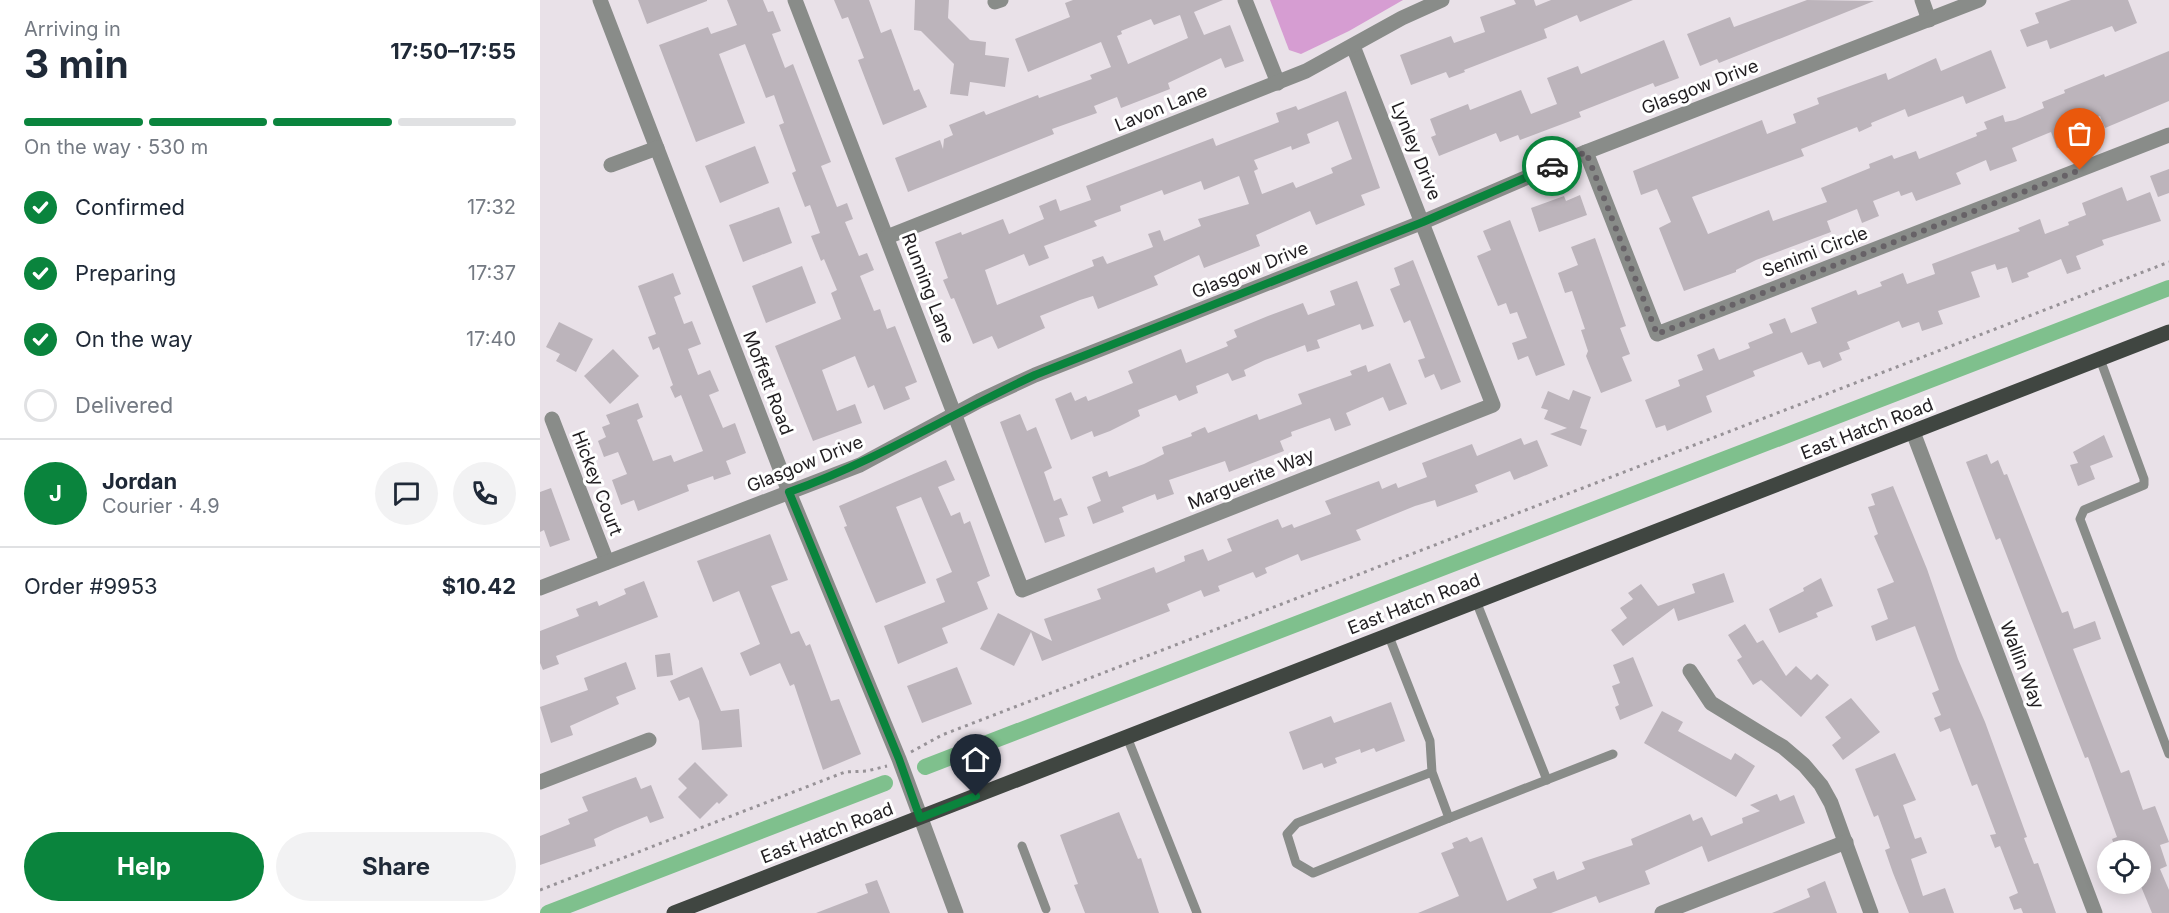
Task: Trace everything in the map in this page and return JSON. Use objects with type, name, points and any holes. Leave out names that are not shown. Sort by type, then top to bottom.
[{"type":"main road","name":"East Hatch Road","points":[[674,913],[2169,332]]},
{"type":"street","name":"Moffett Road","points":[[600,0],[789,492],[899,759],[956,913]]},
{"type":"street","name":"Running Lane","points":[[795,0],[1022,590]]},
{"type":"street","points":[[1245,0],[1278,83]]},
{"type":"street","name":"Lavon Lane","points":[[887,237],[1278,83],[1353,46],[1402,18],[1442,0]]},
{"type":"street","points":[[1922,0],[1929,20]]},
{"type":"street","name":"Glasgow Drive","points":[[540,588],[860,465],[955,414],[1035,375],[1423,222],[1586,152],[1980,0]]},
{"type":"street","name":"Lynley Drive","points":[[1353,46],[1493,405]]},
{"type":"street","name":"Senimi Circle","points":[[1586,152],[1657,334],[2169,135]]},
{"type":"street","points":[[611,165],[657,148]]},
{"type":"street","name":"Marguerite Way","points":[[1022,590],[1493,405]]},
{"type":"street","name":"Hickey Court","points":[[552,419],[607,562]]},
{"type":"street","name":"Wallin Way","points":[[1913,432],[2095,913]]},
{"type":"street","points":[[1690,671],[1711,703],[1783,747],[1804,765],[1832,803],[1871,913]]},
{"type":"street","points":[[540,782],[649,741]]},
{"type":"street","points":[[1662,913],[1846,842]]},
{"type":"lane","points":[[2100,359],[2144,479],[2144,485],[2084,510],[2080,519],[2169,754]]},
{"type":"lane","points":[[1476,601],[1547,780]]},
{"type":"lane","points":[[1388,634],[1430,741],[1432,772],[1449,818]]},
{"type":"lane","points":[[1127,737],[1197,913]]},
{"type":"lane","points":[[1432,772],[1297,823],[1287,834],[1296,862],[1313,873],[1612,754]]},
{"type":"lane","points":[[1022,846],[1047,911],[1035,913]]},
{"type":"path","points":[[911,752],[964,726],[2169,262]]},
{"type":"path","points":[[540,890],[845,772],[867,771],[887,766]]},
{"type":"shaded area","points":[[1270,0],[1403,0],[1349,31],[1301,54],[1289,50]]},
{"type":"building","points":[[638,0],[707,0],[707,1],[647,24]]},
{"type":"building","points":[[727,0],[763,0],[768,12],[773,11],[781,31],[772,34],[785,68],[793,64],[831,162],[821,166],[837,207],[847,203],[853,219],[845,222],[859,256],[867,253],[874,270],[860,276],[874,311],[880,309],[887,329],[895,326],[917,382],[905,387],[910,399],[884,410],[874,385],[868,388],[855,356],[822,370],[837,411],[855,404],[862,423],[813,441],[775,346],[841,319],[831,293],[837,290],[824,259],[821,261],[811,236],[820,233],[810,205],[805,207],[792,173],[796,171],[779,125],[784,123],[774,95],[766,98],[745,44],[719,54],[745,123],[696,142],[659,45],[708,27],[711,34],[737,25]]},
{"type":"building","points":[[834,0],[869,0],[881,33],[891,29],[914,91],[919,89],[927,107],[883,125],[858,60],[864,58],[848,17],[842,19]]},
{"type":"building","points":[[915,0],[949,0],[948,18],[970,40],[986,42],[985,55],[1009,58],[1005,87],[970,82],[968,96],[950,94],[954,64],[921,31],[914,30]]},
{"type":"building","points":[[1073,0],[1223,0],[1194,12],[1204,35],[1230,25],[1244,61],[1225,68],[1221,58],[1168,83],[1170,89],[1121,108],[1117,97],[1094,106],[1097,113],[1052,129],[1054,134],[908,192],[895,158],[940,140],[943,149],[944,139],[953,135],[949,125],[984,111],[986,115],[1038,95],[1039,98],[1092,79],[1090,75],[1111,67],[1101,42],[1028,72],[1015,39],[1070,17],[1065,3]],"holes":[[[1180,15],[1188,38],[1128,64],[1117,36],[1122,34],[1121,31],[1151,19],[1154,25]]]},
{"type":"building","points":[[1514,0],[1534,0],[1536,6],[1551,0],[1633,0],[1580,22],[1577,15],[1544,29],[1547,38],[1464,70],[1465,72],[1449,78],[1446,72],[1411,85],[1400,55],[1451,36],[1454,43],[1485,32],[1480,17],[1516,4]]},
{"type":"building","points":[[1807,0],[1874,1],[1719,63],[1717,59],[1700,66],[1687,34],[1730,17],[1734,27]]},
{"type":"building","points":[[2071,0],[2128,0],[2137,23],[2115,32],[2112,26],[2050,49],[2047,40],[2027,47],[2020,30],[2039,23],[2035,13]]},
{"type":"building","points":[[1664,40],[1679,78],[1655,87],[1653,83],[1579,112],[1581,117],[1520,140],[1518,135],[1500,142],[1496,133],[1439,156],[1431,137],[1436,135],[1430,119],[1468,104],[1470,110],[1521,90],[1531,114],[1557,104],[1547,78],[1578,66],[1581,74]]},
{"type":"building","points":[[1991,50],[2006,88],[1966,104],[1963,96],[1908,117],[1905,109],[1871,123],[1872,126],[1859,132],[1857,127],[1801,149],[1804,156],[1692,197],[1708,234],[1769,210],[1773,221],[1827,202],[1821,188],[1870,168],[1869,164],[1892,155],[1894,159],[1916,151],[1919,159],[1977,136],[1976,133],[1987,129],[1984,122],[2003,115],[2005,122],[2015,120],[2044,108],[2042,102],[2065,93],[2064,90],[2104,74],[2105,77],[2169,51],[2169,101],[2105,128],[2100,116],[2068,128],[2073,141],[2057,148],[2051,132],[2012,148],[2017,161],[1990,171],[1986,160],[1956,173],[1961,184],[1916,201],[1912,192],[1901,196],[1899,191],[1873,201],[1879,216],[1862,223],[1857,209],[1827,221],[1831,232],[1756,260],[1736,272],[1684,291],[1659,228],[1671,222],[1657,189],[1641,195],[1633,171],[1762,120],[1767,134],[1796,123],[1793,114],[1819,104],[1817,98],[1886,73],[1888,80],[1936,58],[1941,71]]},
{"type":"building","points":[[1346,91],[1380,188],[1361,195],[1365,205],[1316,225],[1310,211],[1256,235],[1260,246],[1204,268],[1199,255],[1154,276],[1158,285],[1098,309],[1093,296],[1080,300],[1040,316],[1045,328],[998,349],[992,336],[973,344],[954,298],[951,299],[943,280],[948,278],[935,242],[961,232],[962,235],[1003,219],[1009,234],[1044,219],[1039,206],[1056,199],[1060,211],[1091,200],[1086,186],[1213,138],[1216,146],[1279,122],[1276,113],[1296,106],[1298,110]],"holes":[[[1338,121],[1352,159],[1331,168],[1333,173],[1296,188],[1293,182],[1262,194],[1254,171],[1258,169],[1254,160],[1291,146],[1292,150],[1310,143],[1307,134]],[[1239,176],[1249,204],[1198,219],[1201,226],[1164,241],[1160,230],[1148,234],[1153,247],[1107,264],[1103,256],[1092,260],[1094,266],[997,305],[985,270],[1024,254],[1029,266],[1049,258],[1044,246],[1097,226],[1094,221],[1121,211],[1120,206],[1162,190],[1164,195],[1201,181],[1204,190]]]},
{"type":"building","points":[[755,146],[769,183],[720,203],[705,166]]},
{"type":"building","points":[[2169,169],[2169,193],[2158,197],[2150,176]]},
{"type":"building","points":[[2122,187],[2127,201],[2150,192],[2161,221],[2102,240],[2104,245],[2076,256],[2081,269],[2067,274],[2061,259],[2027,273],[2029,277],[2012,283],[2007,267],[1997,270],[1995,264],[1971,272],[1980,297],[1938,311],[1943,324],[1922,331],[1919,322],[1902,328],[1899,321],[1847,342],[1850,349],[1839,353],[1842,360],[1823,368],[1820,361],[1808,365],[1802,352],[1753,371],[1755,376],[1706,396],[1712,412],[1667,431],[1665,425],[1656,428],[1645,400],[1680,386],[1678,380],[1703,370],[1697,355],[1714,348],[1719,360],[1750,348],[1748,343],[1773,333],[1769,324],[1785,318],[1791,333],[1817,323],[1811,308],[1856,290],[1858,295],[1882,286],[1880,282],[1903,273],[1907,284],[1935,274],[1932,264],[2020,231],[2018,228],[2040,219],[2045,234],[2069,225],[2068,222],[2086,215],[2082,203]]},
{"type":"building","points":[[1580,195],[1587,215],[1539,232],[1531,208],[1564,196],[1566,201]]},
{"type":"building","points":[[779,207],[792,243],[743,262],[729,225]]},
{"type":"building","points":[[1510,220],[1565,365],[1536,376],[1528,356],[1518,360],[1512,343],[1527,338],[1517,312],[1510,314],[1506,303],[1498,306],[1477,256],[1491,250],[1483,231]]},
{"type":"building","points":[[1595,238],[1626,326],[1620,328],[1630,354],[1622,357],[1632,381],[1601,393],[1586,356],[1588,351],[1581,330],[1585,329],[1572,291],[1565,293],[1558,273],[1578,265],[1571,247]]},
{"type":"building","points":[[1413,260],[1461,382],[1441,390],[1434,374],[1425,378],[1418,360],[1425,358],[1410,320],[1404,323],[1390,289],[1400,285],[1394,268]]},
{"type":"building","points":[[802,266],[816,303],[766,323],[752,286]]},
{"type":"building","points":[[673,273],[681,294],[674,297],[684,324],[692,321],[701,344],[688,349],[698,375],[710,370],[719,391],[709,395],[723,428],[735,423],[746,453],[726,461],[731,474],[714,480],[713,476],[687,485],[689,491],[638,511],[634,500],[621,505],[612,480],[627,474],[618,452],[604,457],[598,441],[606,437],[602,427],[610,424],[606,415],[638,403],[643,417],[637,420],[653,461],[671,455],[674,462],[703,451],[681,395],[675,398],[670,387],[673,385],[659,347],[653,350],[648,337],[656,334],[638,286]]},
{"type":"building","points":[[1357,281],[1374,326],[1362,330],[1360,324],[1317,340],[1320,348],[1307,352],[1305,345],[1265,360],[1244,370],[1246,376],[1232,381],[1228,373],[1196,386],[1198,393],[1179,401],[1176,395],[1138,410],[1140,416],[1110,431],[1094,437],[1092,431],[1071,440],[1055,399],[1071,392],[1075,401],[1086,396],[1088,401],[1133,383],[1128,371],[1181,349],[1186,363],[1228,346],[1226,342],[1237,337],[1234,330],[1268,316],[1303,303],[1308,315],[1335,305],[1330,291]]},
{"type":"building","points":[[559,322],[593,339],[576,372],[556,361],[560,354],[546,347]]},
{"type":"building","points":[[613,349],[639,376],[610,404],[584,376]]},
{"type":"building","points":[[1390,363],[1407,404],[1389,411],[1383,397],[1346,413],[1351,425],[1335,431],[1330,418],[1291,432],[1292,436],[1280,441],[1284,451],[1229,472],[1225,461],[1169,480],[1174,494],[1157,500],[1155,494],[1122,507],[1124,512],[1093,524],[1087,507],[1101,501],[1092,477],[1107,471],[1109,477],[1144,464],[1164,454],[1162,447],[1192,436],[1191,433],[1205,427],[1208,433],[1257,414],[1259,420],[1302,404],[1298,394],[1352,375],[1350,371],[1366,365],[1368,372]]},
{"type":"building","points":[[1573,390],[1591,397],[1580,428],[1587,430],[1581,446],[1550,434],[1567,428],[1544,419],[1548,410],[1541,408],[1548,391],[1569,400]]},
{"type":"building","points":[[1020,414],[1027,431],[1036,427],[1052,468],[1044,472],[1054,501],[1061,498],[1068,515],[1059,518],[1065,536],[1045,543],[1000,422]]},
{"type":"building","points":[[2104,435],[2113,457],[2090,466],[2095,479],[2078,486],[2070,465],[2078,463],[2073,452]]},
{"type":"building","points":[[1521,438],[1524,445],[1537,440],[1548,466],[1514,480],[1510,471],[1475,485],[1478,492],[1437,507],[1435,500],[1415,506],[1356,530],[1361,540],[1301,561],[1298,554],[1265,568],[1267,573],[1256,578],[1253,572],[1218,586],[1220,591],[1204,597],[1201,590],[1167,604],[1170,611],[1042,661],[1031,632],[1014,666],[980,649],[998,613],[1052,641],[1044,619],[1101,599],[1097,589],[1154,567],[1156,573],[1185,561],[1184,556],[1203,549],[1208,561],[1232,551],[1227,539],[1278,519],[1282,528],[1292,524],[1294,528],[1331,514],[1325,501],[1379,481],[1382,489],[1396,483],[1398,488],[1427,477],[1422,463],[1472,444],[1477,456]]},
{"type":"building","points":[[1987,454],[1991,464],[1998,460],[2004,475],[2007,474],[2062,613],[2068,611],[2074,629],[2095,621],[2101,639],[2073,649],[2121,773],[2129,770],[2143,810],[2155,806],[2169,842],[2160,845],[2167,866],[2160,869],[2169,890],[2169,913],[2152,913],[2144,894],[2151,894],[2151,840],[2112,840],[2117,837],[2088,757],[2085,758],[2000,538],[1996,540],[1966,462]]},
{"type":"building","points":[[946,460],[955,480],[938,487],[951,516],[960,512],[964,524],[970,521],[990,576],[977,582],[988,609],[942,628],[948,643],[898,664],[884,626],[945,602],[936,579],[952,572],[921,497],[896,507],[926,583],[876,603],[844,527],[847,526],[839,506]]},
{"type":"building","points":[[1893,486],[1927,569],[1958,659],[1985,722],[2027,837],[2024,838],[2034,864],[2038,863],[2056,913],[2023,913],[2021,908],[2014,910],[2009,897],[2018,893],[2000,846],[1995,848],[1990,835],[1996,834],[1977,784],[1972,786],[1950,728],[1940,732],[1934,718],[1941,715],[1932,693],[1939,690],[1915,626],[1876,641],[1871,626],[1888,619],[1877,589],[1894,582],[1874,536],[1878,534],[1868,507],[1875,505],[1871,494]]},
{"type":"building","points":[[551,488],[570,540],[550,547],[544,530],[540,532],[540,492]]},
{"type":"building","points":[[770,534],[788,580],[771,586],[791,634],[799,631],[806,646],[810,644],[831,701],[839,699],[861,754],[823,770],[794,684],[790,686],[780,663],[750,676],[740,653],[760,644],[739,591],[713,602],[697,561]]},
{"type":"building","points":[[1724,573],[1734,602],[1678,621],[1674,608],[1623,646],[1611,630],[1627,618],[1620,608],[1633,599],[1628,593],[1641,584],[1658,606],[1695,593],[1692,584]]},
{"type":"building","points":[[1821,578],[1833,606],[1816,613],[1818,617],[1779,633],[1769,609],[1804,591],[1803,588]]},
{"type":"building","points":[[644,581],[658,617],[556,656],[559,664],[543,670],[540,663],[540,631],[579,616],[576,609],[597,601],[599,606],[626,594],[624,589]]},
{"type":"building","points":[[1745,624],[1757,643],[1763,640],[1786,676],[1796,666],[1811,680],[1817,674],[1829,685],[1801,717],[1761,680],[1753,685],[1737,660],[1742,657],[1728,635]]},
{"type":"building","points":[[670,653],[673,675],[657,677],[655,655]]},
{"type":"building","points":[[1633,657],[1653,706],[1620,720],[1615,707],[1619,705],[1612,686],[1620,683],[1613,665]]},
{"type":"building","points":[[626,662],[636,689],[616,697],[619,704],[570,726],[573,735],[551,743],[540,707],[588,690],[584,678]]},
{"type":"building","points":[[702,667],[721,711],[739,709],[742,747],[702,750],[699,721],[689,697],[679,701],[670,681]]},
{"type":"building","points":[[957,667],[972,704],[922,723],[907,686]]},
{"type":"building","points":[[1851,698],[1880,732],[1843,760],[1832,745],[1841,738],[1825,717]]},
{"type":"building","points":[[1391,702],[1405,741],[1376,752],[1374,748],[1361,753],[1360,749],[1335,758],[1337,763],[1324,768],[1322,763],[1303,770],[1289,732],[1331,716],[1334,723]]},
{"type":"building","points":[[1662,711],[1683,722],[1678,731],[1731,760],[1735,753],[1755,766],[1736,797],[1644,743]]},
{"type":"building","points":[[1895,753],[1916,800],[1903,805],[1915,839],[1921,837],[1927,853],[1911,859],[1923,896],[1945,888],[1954,913],[1909,913],[1893,873],[1885,850],[1890,848],[1878,815],[1874,817],[1855,769]]},
{"type":"building","points":[[695,762],[728,795],[719,804],[717,802],[700,819],[678,797],[687,788],[678,779]]},
{"type":"building","points":[[636,777],[641,789],[651,785],[664,818],[650,823],[647,816],[594,839],[596,846],[540,865],[540,836],[570,824],[568,819],[588,811],[582,797]]},
{"type":"building","points":[[1777,794],[1780,801],[1794,795],[1805,823],[1708,862],[1702,846],[1645,871],[1650,884],[1599,903],[1596,896],[1551,913],[1418,913],[1459,896],[1441,853],[1454,848],[1452,843],[1467,837],[1470,842],[1482,837],[1507,901],[1537,888],[1533,879],[1554,871],[1557,880],[1585,869],[1582,862],[1633,845],[1631,839],[1690,814],[1693,821],[1702,817],[1711,836],[1743,823],[1742,818],[1760,811],[1750,805]]},
{"type":"building","points":[[1119,812],[1138,859],[1141,858],[1159,913],[1085,913],[1074,885],[1078,884],[1060,835]]},
{"type":"building","points":[[877,880],[890,913],[816,913],[868,893],[865,884]]},
{"type":"building","points":[[1825,881],[1837,913],[1772,913],[1810,897],[1807,889]]},
{"type":"waterway","points":[[925,767],[2169,288]]},
{"type":"waterway","points":[[548,913],[885,783]]},
{"type":"way so far","points":[[1552,166],[1586,152],[1657,334],[2080,170]]},
{"type":"route","points":[[976,796],[920,818],[899,759],[789,492],[860,465],[979,401],[1035,375],[1423,222],[1552,166]]}]
